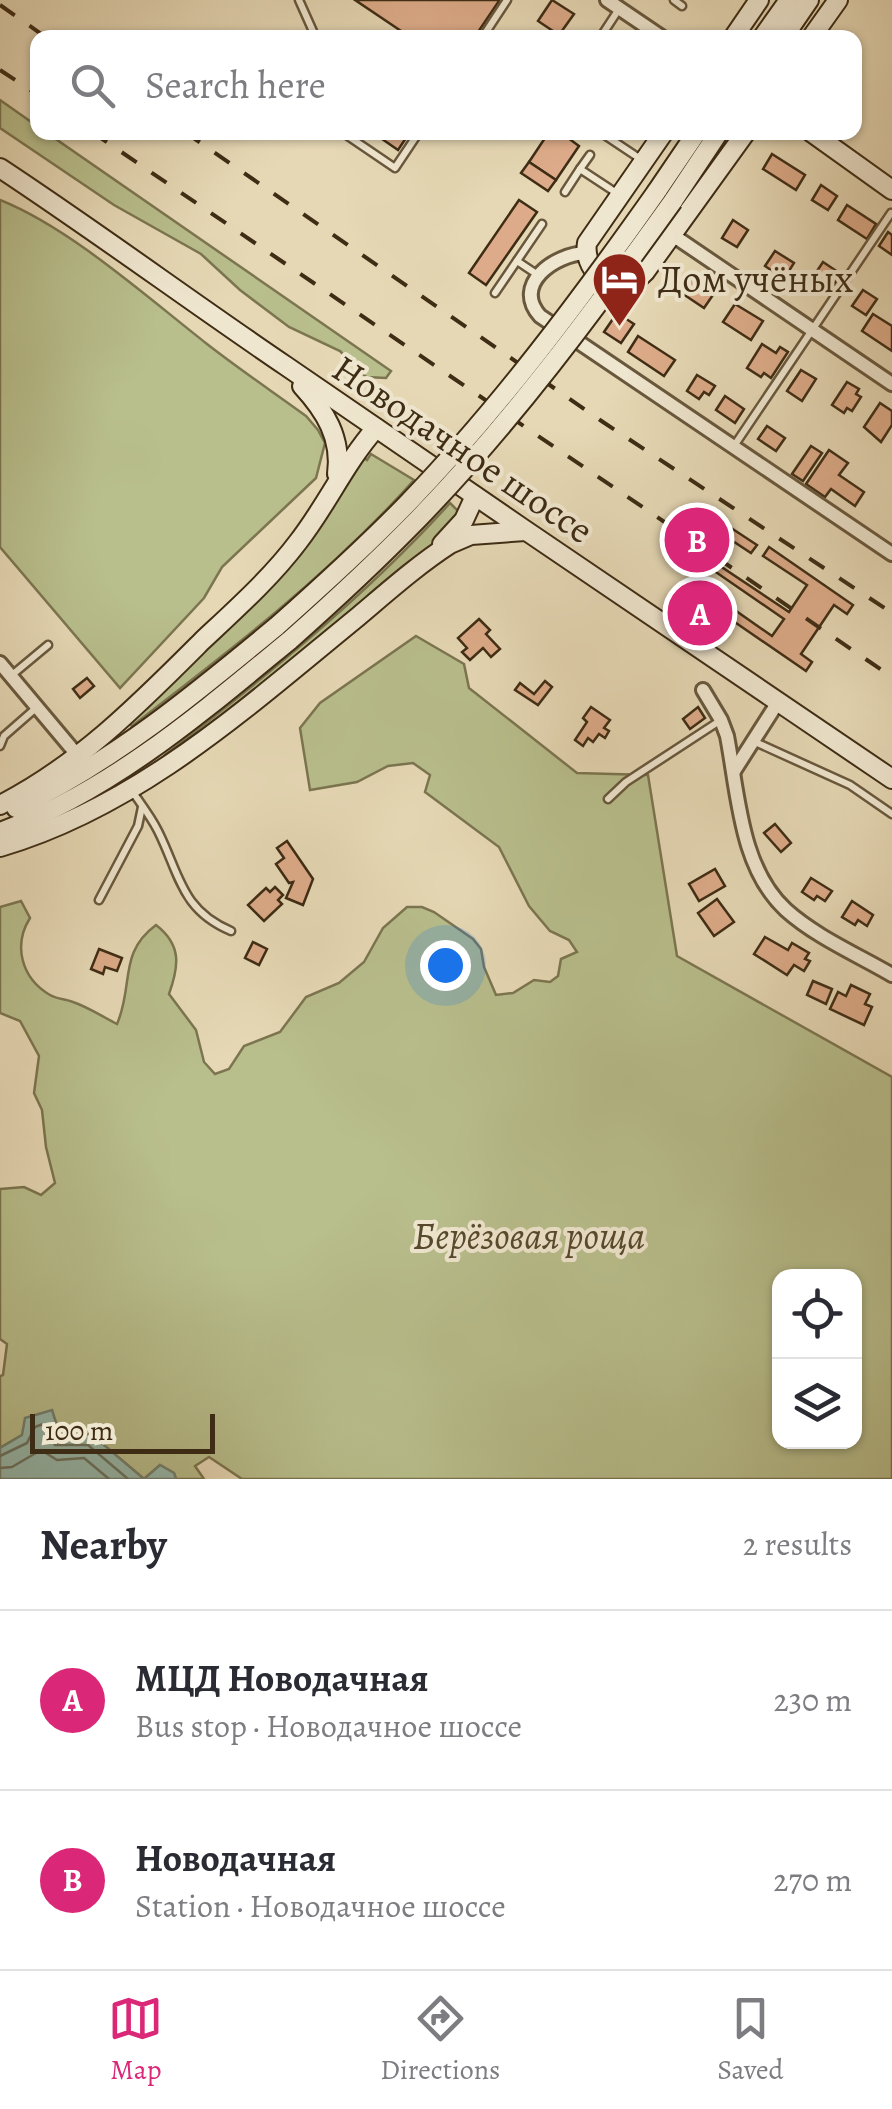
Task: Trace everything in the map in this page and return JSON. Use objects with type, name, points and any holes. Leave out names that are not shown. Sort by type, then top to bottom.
[{"type":"street","points":[[607,0],[651,30]]},
{"type":"street","points":[[738,30],[759,0]]},
{"type":"street","points":[[773,30],[789,0]]},
{"type":"street","points":[[776,30],[809,0]]},
{"type":"street","points":[[817,30],[838,0]]},
{"type":"street","points":[[658,140],[592,232],[586,253],[591,269],[608,282],[632,282],[645,272],[741,140]]},
{"type":"street","points":[[665,196],[693,140]]},
{"type":"street","points":[[0,815],[50,792],[138,736],[284,633],[376,561],[479,450],[576,331],[665,196],[712,140]]},
{"type":"street","points":[[731,155],[749,140]]},
{"type":"street","points":[[820,140],[892,190]]},
{"type":"street","name":"Новодачное шоссе","points":[[0,168],[892,779]]},
{"type":"street","points":[[674,236],[892,384]]},
{"type":"street","points":[[586,253],[564,257],[539,276],[529,298],[535,310],[892,554]]},
{"type":"street","points":[[281,363],[329,421],[340,457],[336,479]]},
{"type":"street","points":[[0,805],[78,756],[135,708],[288,556],[336,479],[376,428]]},
{"type":"street","points":[[0,848],[137,798],[430,557],[464,520],[475,496]]},
{"type":"street","points":[[430,557],[471,535],[525,531]]},
{"type":"street","points":[[0,832],[58,809],[97,786],[192,719],[284,633]]},
{"type":"street","points":[[0,663],[78,756]]},
{"type":"street","points":[[703,690],[721,720],[750,850],[757,870],[775,898],[800,921],[892,976]]},
{"type":"street","points":[[734,771],[778,702]]},
{"type":"lane","points":[[299,0],[312,30]]},
{"type":"lane","points":[[487,30],[507,0]]},
{"type":"lane","points":[[674,0],[682,6]]},
{"type":"lane","points":[[605,30],[619,8]]},
{"type":"lane","points":[[354,140],[396,168],[414,140]]},
{"type":"lane","points":[[612,140],[643,161]]},
{"type":"lane","points":[[564,192],[590,155]]},
{"type":"lane","points":[[580,168],[618,195]]},
{"type":"lane","points":[[733,446],[891,212]]},
{"type":"lane","points":[[495,293],[542,224]]},
{"type":"lane","points":[[517,261],[539,276]]},
{"type":"lane","points":[[11,676],[48,645]]},
{"type":"lane","points":[[0,746],[4,736],[37,708]]},
{"type":"lane","points":[[608,799],[626,782],[721,720]]},
{"type":"lane","points":[[754,740],[850,786],[892,814]]},
{"type":"lane","points":[[99,900],[138,826],[137,798]]},
{"type":"lane","points":[[137,798],[159,832],[194,907],[211,922],[231,931]]},
{"type":"green space","points":[[0,100],[30,121],[30,140],[57,140],[391,371],[386,378],[366,377],[340,351],[289,327],[201,254],[114,205],[0,128]]},
{"type":"green space","points":[[0,200],[27,212],[107,265],[306,416],[325,443],[316,478],[222,567],[204,598],[120,688],[0,547]]},
{"type":"green space","points":[[371,454],[414,480],[279,610],[132,726],[129,724],[301,554],[362,457],[367,460]]},
{"type":"green space","points":[[450,503],[458,511],[449,533],[357,611],[167,758],[165,755],[349,604]]},
{"type":"green space","name":"Берёзовая роща","points":[[416,636],[464,664],[469,688],[577,773],[648,775],[677,956],[892,1077],[892,1479],[242,1479],[209,1457],[195,1466],[204,1479],[176,1479],[174,1473],[160,1465],[144,1479],[91,1434],[60,1438],[52,1411],[0,1448],[0,1376],[7,1344],[0,1339],[0,1189],[24,1187],[41,1195],[55,1183],[42,1110],[34,1093],[39,1056],[20,1021],[0,1013],[0,907],[21,901],[30,918],[21,950],[26,970],[40,988],[117,1024],[131,958],[156,925],[170,940],[176,956],[169,994],[196,1030],[204,1062],[215,1074],[229,1069],[244,1046],[280,1032],[306,997],[339,983],[364,962],[383,928],[407,907],[434,912],[473,939],[481,949],[496,995],[513,993],[534,980],[550,982],[558,976],[561,959],[577,952],[569,940],[550,931],[529,906],[499,847],[425,792],[430,775],[413,763],[388,766],[357,782],[310,790],[300,728],[320,703]]},
{"type":"water","points":[[52,1410],[61,1438],[91,1434],[144,1479],[0,1479],[0,1448],[22,1435],[25,1418]]},
{"type":"water","points":[[160,1465],[174,1473],[176,1479],[144,1479]]},
{"type":"building","points":[[355,0],[499,1],[479,30],[400,30]]},
{"type":"building","points":[[552,0],[574,14],[563,30],[552,30],[538,21]]},
{"type":"building","points":[[384,140],[405,140],[398,150]]},
{"type":"building","points":[[544,140],[571,140],[579,146],[556,180],[529,162]]},
{"type":"building","points":[[772,154],[805,175],[796,190],[763,169]]},
{"type":"building","points":[[529,162],[556,180],[548,191],[521,173]]},
{"type":"building","points":[[821,185],[837,196],[828,210],[812,200]]},
{"type":"building","points":[[519,200],[537,212],[486,285],[469,273]]},
{"type":"building","points":[[847,205],[876,224],[867,239],[838,220]]},
{"type":"building","points":[[733,220],[748,230],[737,247],[722,238]]},
{"type":"building","points":[[888,232],[892,235],[892,255],[879,246]]},
{"type":"building","points":[[775,251],[794,263],[784,279],[765,266]]},
{"type":"building","points":[[823,262],[841,274],[829,292],[811,280]]},
{"type":"building","points":[[688,274],[715,292],[704,308],[677,290]]},
{"type":"building","points":[[863,290],[877,299],[866,315],[852,306]]},
{"type":"building","points":[[735,304],[763,321],[751,340],[723,322]]},
{"type":"building","name":"Дом учёных","points":[[617,313],[634,324],[621,343],[604,332]]},
{"type":"building","points":[[873,314],[892,326],[892,351],[862,331]]},
{"type":"building","points":[[638,336],[675,360],[664,376],[628,352]]},
{"type":"building","points":[[762,344],[776,353],[780,347],[788,352],[771,378],[747,368]]},
{"type":"building","points":[[801,370],[816,379],[802,401],[787,391]]},
{"type":"building","points":[[697,375],[715,386],[709,395],[704,392],[699,399],[687,391]]},
{"type":"building","points":[[847,382],[859,389],[856,394],[861,397],[852,411],[847,408],[844,413],[832,405]]},
{"type":"building","points":[[725,396],[744,409],[735,423],[716,410]]},
{"type":"building","points":[[880,403],[892,411],[892,425],[881,442],[864,427]]},
{"type":"building","points":[[767,426],[785,438],[776,451],[758,439]]},
{"type":"building","points":[[811,446],[822,453],[803,481],[792,474]]},
{"type":"building","points":[[829,450],[848,463],[839,475],[864,492],[855,506],[831,489],[825,497],[806,484]]},
{"type":"building","points":[[722,522],[757,545],[751,553],[716,530]]},
{"type":"building","points":[[769,547],[853,605],[847,614],[834,605],[801,654],[812,662],[806,671],[723,614],[729,606],[772,636],[784,619],[707,566],[711,560],[789,612],[807,585],[763,556]]},
{"type":"building","points":[[479,619],[500,649],[491,657],[483,648],[470,660],[462,652],[467,648],[458,638]]},
{"type":"building","points":[[87,678],[94,686],[80,698],[73,689]]},
{"type":"building","points":[[545,681],[552,687],[538,705],[515,690],[520,683],[534,694]]},
{"type":"building","points":[[591,707],[610,720],[604,728],[609,731],[605,738],[599,734],[593,742],[588,738],[583,746],[575,740]]},
{"type":"building","points":[[698,707],[705,718],[690,729],[683,719]]},
{"type":"building","points":[[775,824],[791,843],[781,852],[764,833]]},
{"type":"building","points":[[287,841],[313,879],[303,905],[286,898],[293,882],[289,883],[276,864],[284,858],[277,848]]},
{"type":"building","points":[[715,869],[725,886],[699,901],[689,884]]},
{"type":"building","points":[[811,878],[832,891],[825,901],[817,896],[814,900],[802,892]]},
{"type":"building","points":[[275,887],[283,895],[278,900],[282,904],[264,921],[248,905],[266,888],[270,892]]},
{"type":"building","points":[[717,899],[734,922],[714,936],[698,913]]},
{"type":"building","points":[[852,901],[873,915],[867,926],[858,920],[855,925],[842,917]]},
{"type":"building","points":[[765,937],[788,950],[792,943],[809,953],[805,959],[810,961],[804,971],[794,965],[787,975],[754,954]]},
{"type":"building","points":[[253,942],[267,949],[259,965],[245,958]]},
{"type":"building","points":[[99,949],[122,958],[117,971],[105,967],[103,974],[91,969]]},
{"type":"building","points":[[813,981],[832,989],[826,1004],[807,995]]},
{"type":"building","points":[[851,985],[870,994],[865,1004],[872,1007],[864,1025],[830,1009],[838,992],[846,996]]},
{"type":"railway","points":[[0,5],[36,30]]},
{"type":"railway","points":[[0,70],[30,90]]},
{"type":"railway","points":[[104,140],[892,677]]},
{"type":"railway","points":[[197,140],[603,422],[892,613]]},
{"type":"place","name":"Дом учёных","points":[[619,328]]},
{"type":"place","name":"Новодачная","points":[[697,540]]},
{"type":"place","name":"МЦД Новодачная","points":[[700,613]]}]
